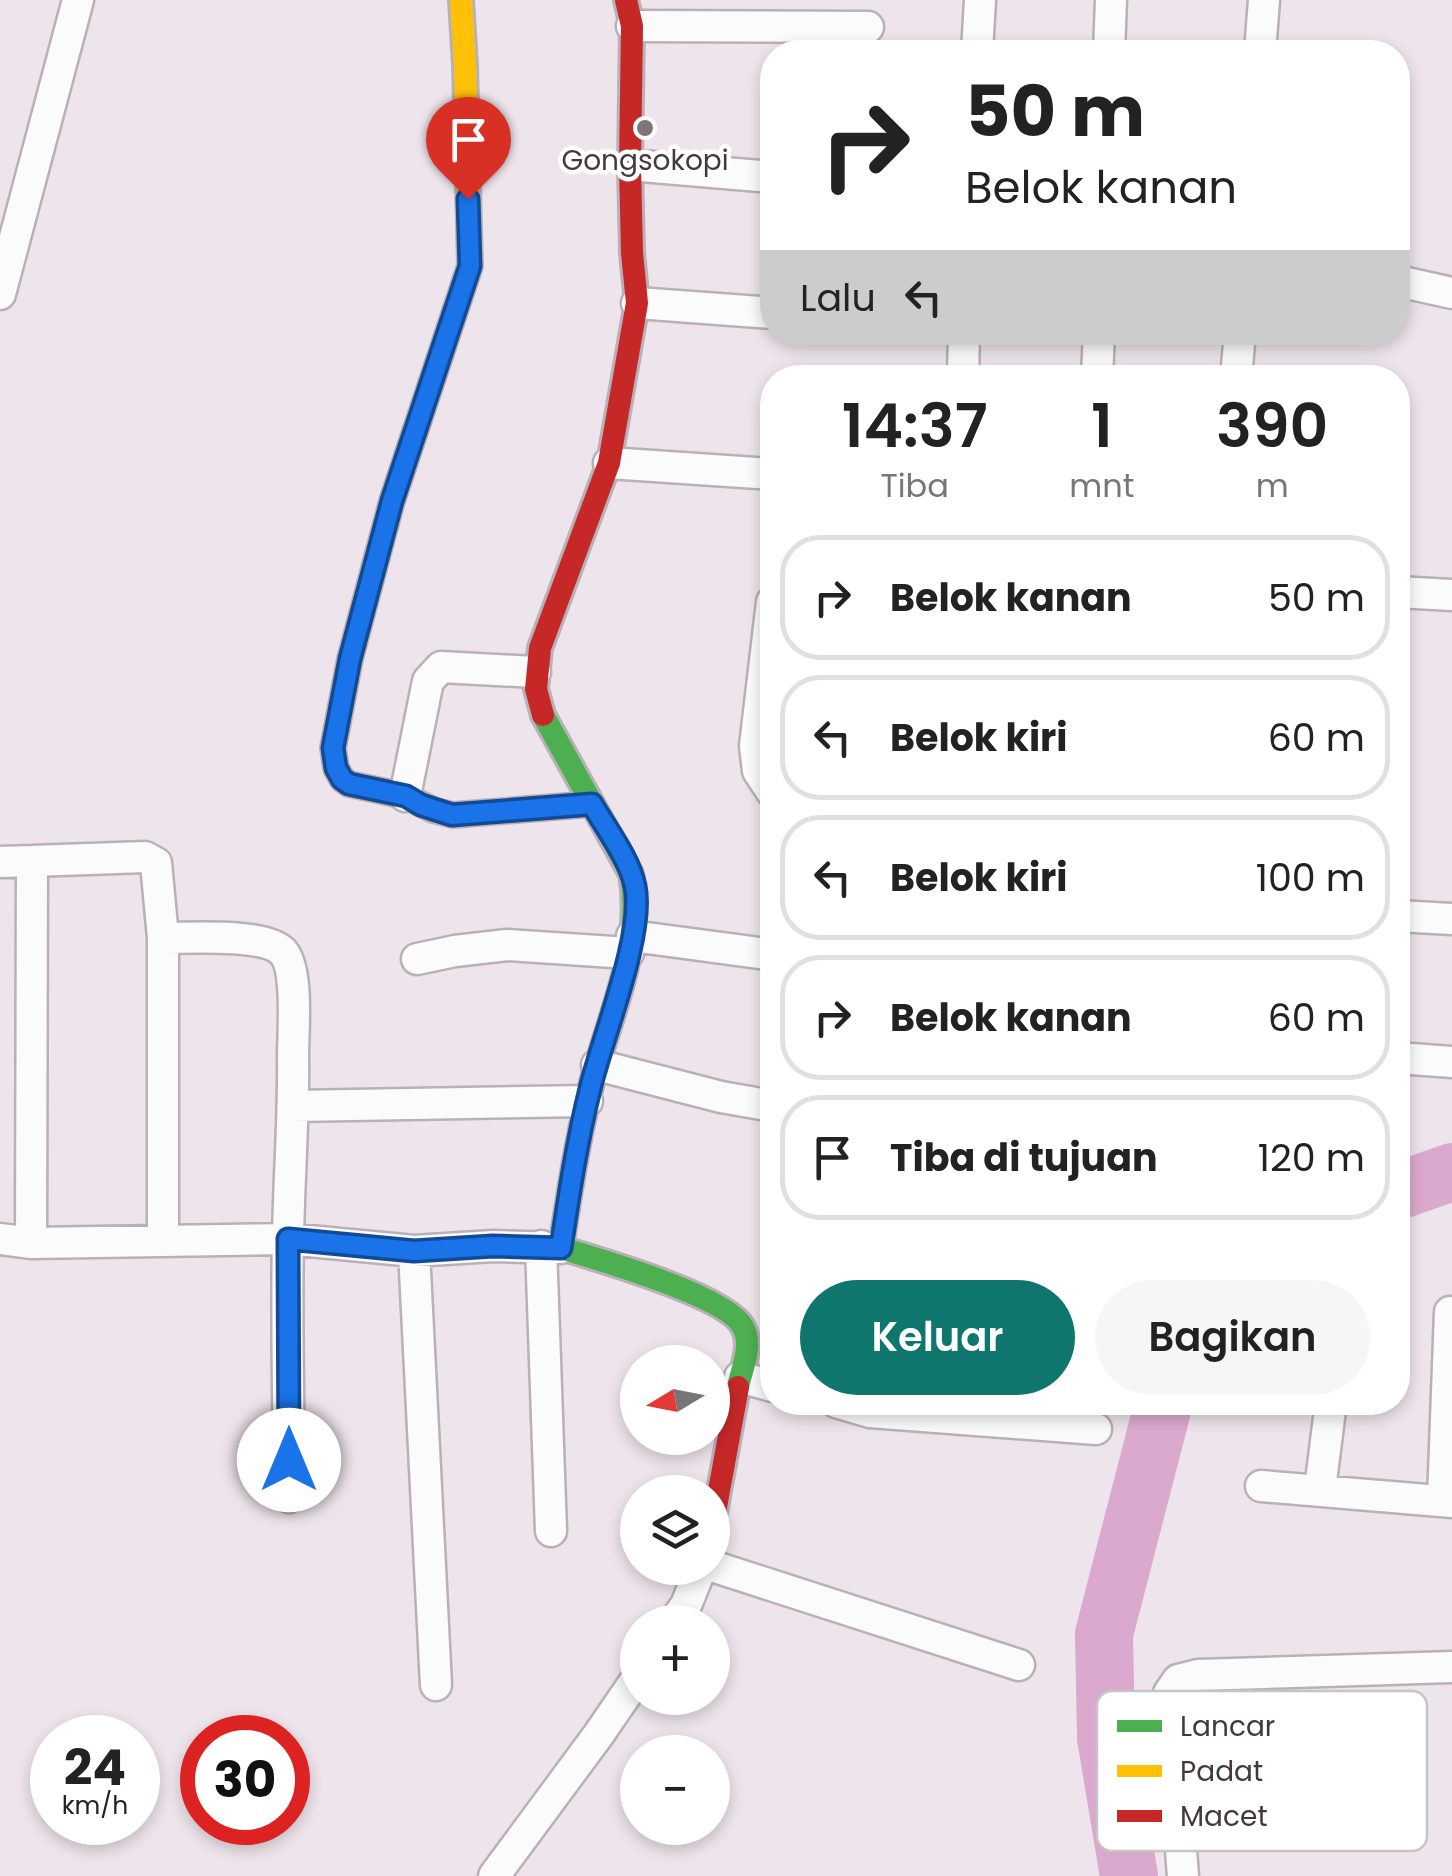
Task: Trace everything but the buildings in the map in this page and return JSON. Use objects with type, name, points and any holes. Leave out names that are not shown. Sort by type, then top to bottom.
[{"type":"street","points":[[0,294],[78,0]]},
{"type":"street","points":[[462,0],[470,266],[392,501],[350,659],[333,748],[336,768],[349,784],[406,796],[452,815],[592,804]]},
{"type":"street","points":[[978,40],[980,0]]},
{"type":"street","points":[[1109,40],[1110,0]]},
{"type":"street","points":[[1261,40],[1264,0]]},
{"type":"street","points":[[551,1531],[551,1247],[630,945],[636,897],[628,866],[548,727],[534,690],[540,648],[609,463],[636,303],[629,13],[868,27]]},
{"type":"street","points":[[630,165],[760,175]]},
{"type":"street","points":[[1410,283],[1452,292]]},
{"type":"street","points":[[636,303],[760,312]]},
{"type":"street","points":[[609,463],[760,473]]},
{"type":"street","points":[[1410,593],[1452,595]]},
{"type":"street","points":[[406,796],[428,681],[441,667],[535,672]]},
{"type":"street","points":[[760,704],[755,746],[760,774]]},
{"type":"street","points":[[0,862],[145,857],[158,868],[163,938],[163,1240]]},
{"type":"street","points":[[30,1243],[32,861]]},
{"type":"street","points":[[1410,916],[1452,918]]},
{"type":"street","points":[[163,938],[254,940],[269,943],[289,961],[294,1106],[288,1239],[289,1496]]},
{"type":"street","points":[[417,959],[507,945],[630,945],[760,954]]},
{"type":"street","points":[[1410,1059],[1452,1062]]},
{"type":"street","points":[[597,1065],[760,1104]]},
{"type":"street","points":[[294,1106],[587,1101]]},
{"type":"street","points":[[0,1239],[30,1243],[288,1239],[414,1251],[551,1247],[652,1277],[730,1312],[742,1326],[748,1344],[722,1475]]},
{"type":"street","points":[[414,1251],[436,1685]]},
{"type":"street","points":[[1261,1486],[1447,1501],[1450,1312]]},
{"type":"street","points":[[740,1377],[760,1383]]},
{"type":"street","points":[[1005,1415],[1096,1429]]},
{"type":"street","points":[[1320,1490],[1329,1415]]},
{"type":"street","points":[[730,1572],[1018,1665]]},
{"type":"street","points":[[1170,1691],[1178,1680],[1198,1675],[1452,1667]]},
{"type":"street","points":[[494,1876],[620,1703]]},
{"type":"street","points":[[1182,1851],[1184,1876]]},
{"type":"waterway","points":[[1410,1187],[1452,1172]]},
{"type":"waterway","points":[[1105,1691],[1104,1634],[1161,1415]]},
{"type":"waterway","points":[[1125,1851],[1129,1876]]},
{"type":"traffic: fast","points":[[543,715],[631,874],[634,902],[628,956],[585,1110],[561,1248],[660,1280],[732,1315],[743,1327],[747,1341],[738,1387]]},
{"type":"traffic: slow","points":[[377,557],[470,266],[461,0]]},
{"type":"traffic: jam","points":[[543,715],[536,689],[540,648],[609,463],[637,303],[630,165],[632,26],[626,0]]},
{"type":"traffic: jam","points":[[377,557],[350,659],[333,748],[342,779],[349,784],[405,796],[453,815],[592,804]]},
{"type":"traffic: jam","points":[[722,1475],[738,1387]]},
{"type":"place","name":"Gongsokopi","points":[[645,128]]},
{"type":"route","points":[[289,1460],[288,1239],[414,1251],[493,1246],[561,1248],[590,1086],[622,979],[636,912],[628,866],[592,804],[452,815],[406,796],[349,784],[336,768],[333,748],[350,659],[392,501],[470,266],[468,199]]}]
